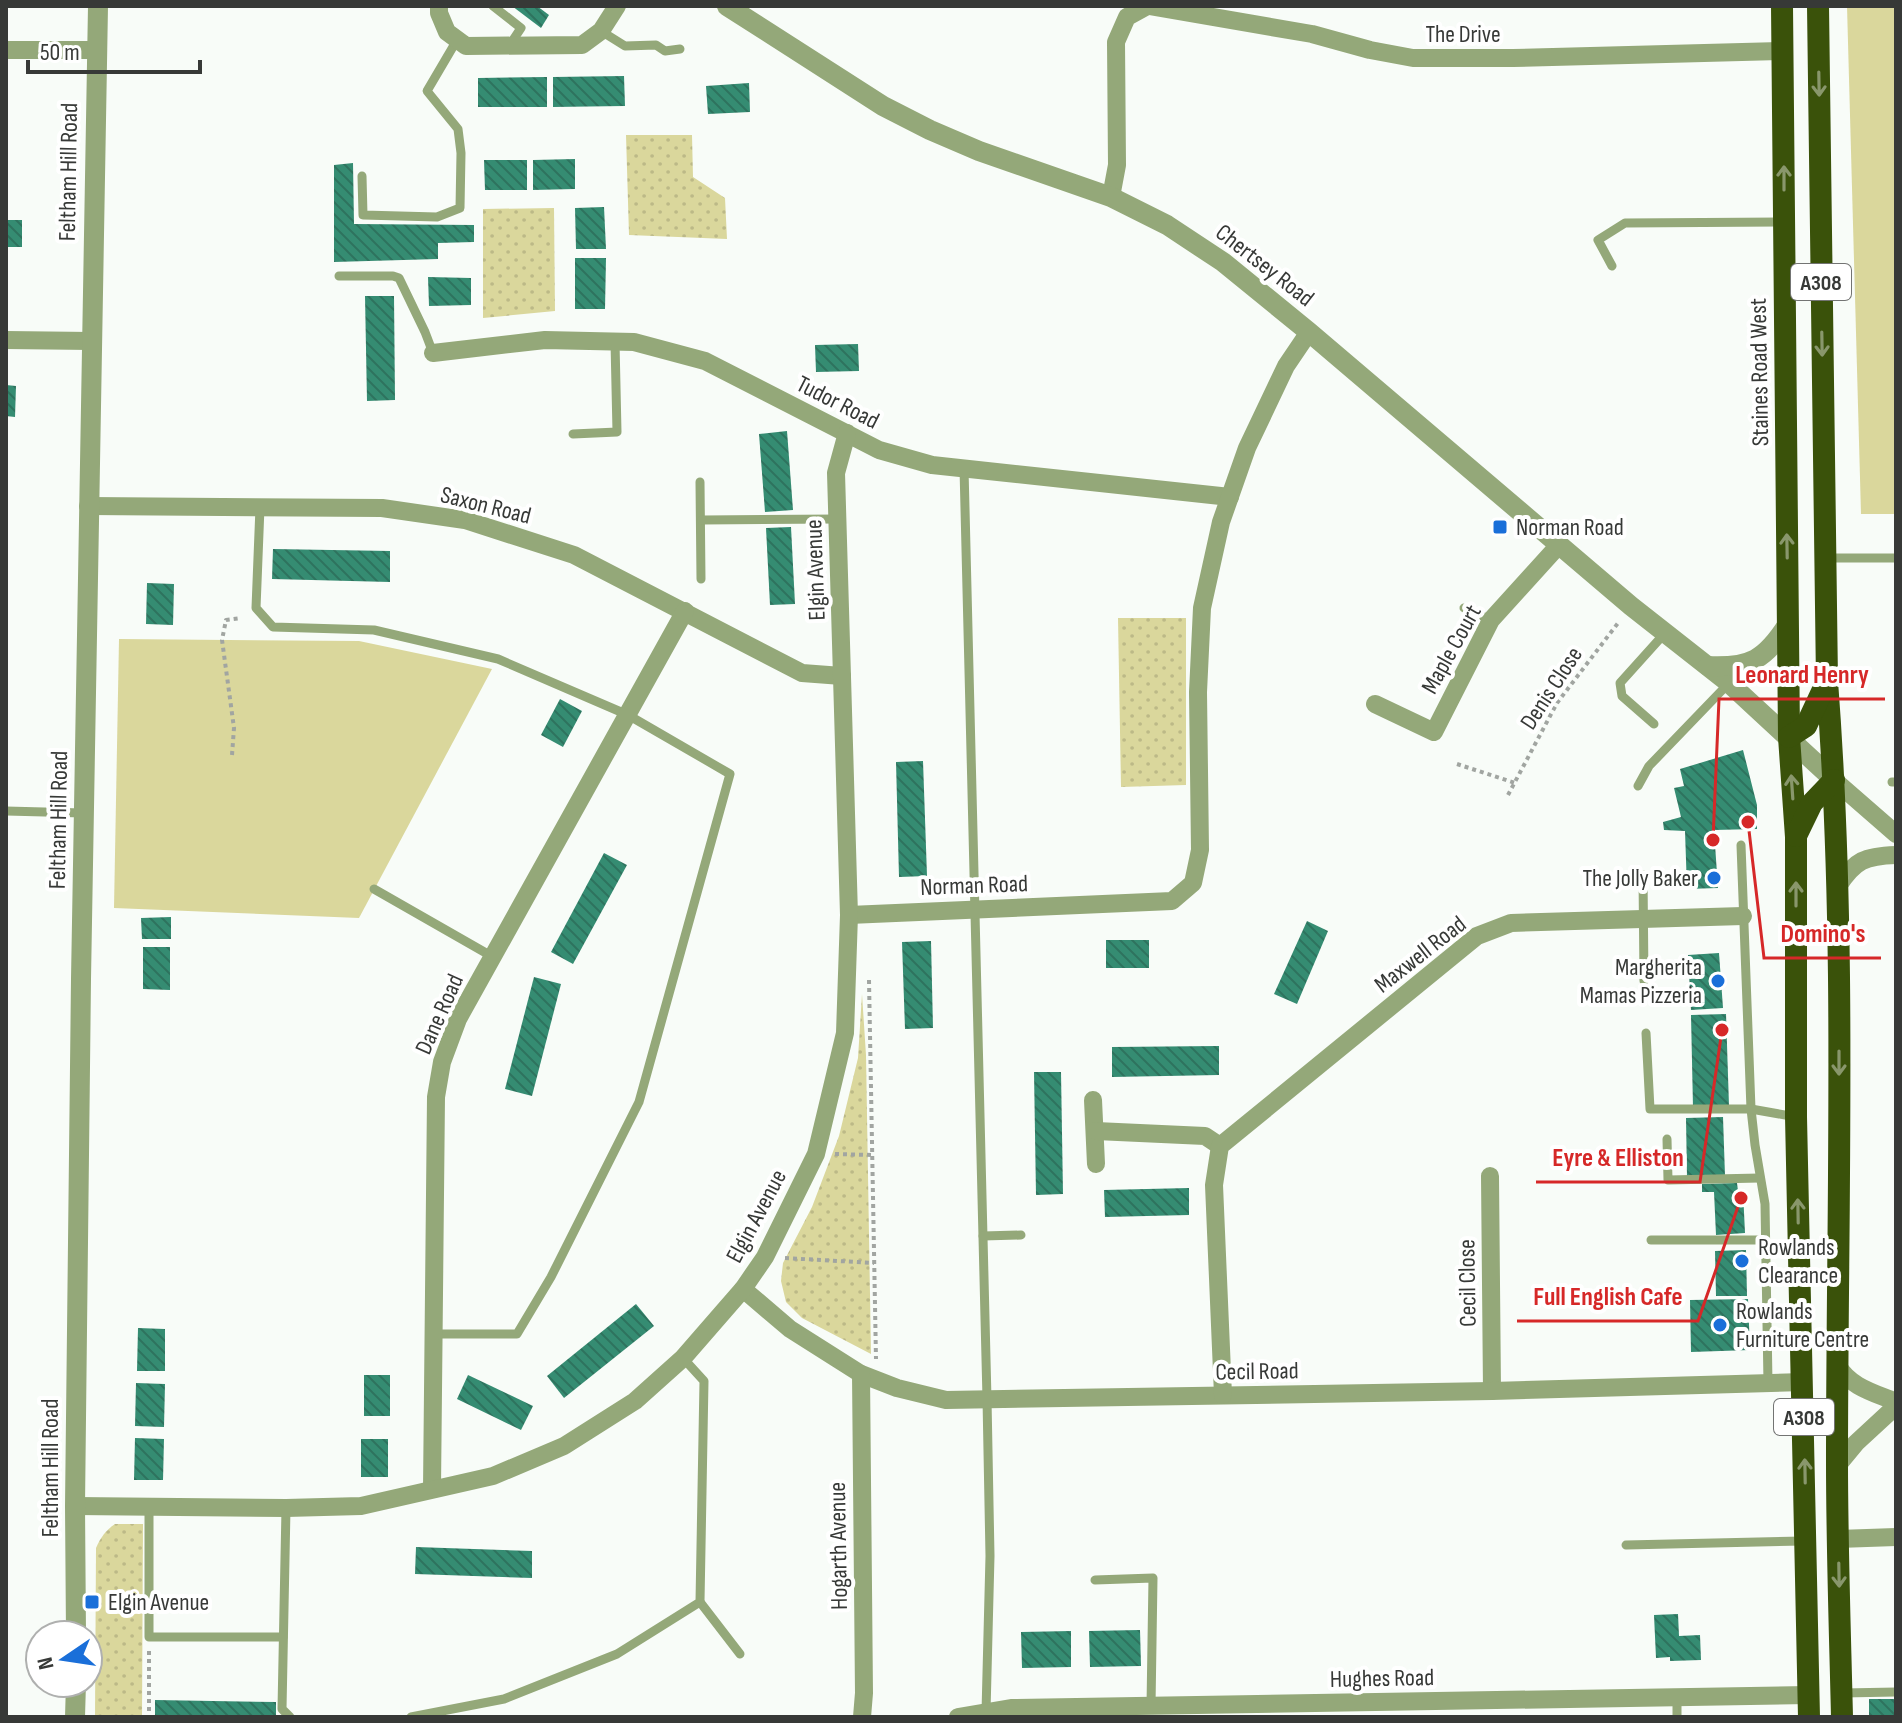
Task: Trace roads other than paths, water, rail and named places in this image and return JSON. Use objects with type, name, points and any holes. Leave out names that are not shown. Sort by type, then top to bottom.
[{"type":"highway","name":"Staines Road West","points":[[1782,6],[1789,737]]},
{"type":"highway","name":"A308","points":[[1818,6],[1824,558],[1840,985],[1837,1466],[1842,1717]]},
{"type":"highway","points":[[1789,737],[1806,726],[1827,681]]},
{"type":"highway","name":"A308","points":[[1789,737],[1796,837],[1796,1117],[1808,1706]]},
{"type":"highway","points":[[1796,837],[1812,803],[1834,780]]},
{"type":"street","name":"Feltham Hill Road","points":[[76,1619],[88,506],[98,6]]},
{"type":"street","points":[[439,6],[447,32],[466,46],[582,45],[601,31],[617,6]]},
{"type":"street","name":"Chertsey Road","points":[[727,6],[883,106],[979,151],[1111,197],[1167,225],[1223,262],[1631,606],[1729,683],[1834,780]]},
{"type":"street","name":"The Drive","points":[[1111,197],[1117,165],[1116,42],[1123,11],[1148,6],[1312,34],[1413,58],[1783,51]]},
{"type":"street","points":[[6,50],[96,50]]},
{"type":"street","name":"Norman Road","points":[[849,915],[1172,901],[1193,883],[1200,850],[1198,692],[1202,608],[1221,522],[1247,448],[1286,366],[1309,332]]},
{"type":"street","points":[[6,340],[91,341]]},
{"type":"street","name":"Tudor Road","points":[[433,353],[545,340],[634,342],[705,361],[879,450],[932,465],[1230,497]]},
{"type":"street","name":"Elgin Avenue","points":[[75,1506],[361,1506],[493,1476],[564,1446],[635,1401],[683,1358],[743,1289],[765,1257],[816,1154],[845,1033],[849,915],[836,473],[847,433]]},
{"type":"street","name":"Saxon Road","points":[[88,506],[382,508],[465,520],[574,555],[802,673],[842,676]]},
{"type":"street","name":"Maple Court","points":[[1375,704],[1434,732],[1491,620],[1559,545]]},
{"type":"street","name":"Dane Road","points":[[432,1489],[435,1113],[442,1062],[458,1019],[685,611]]},
{"type":"street","points":[[1708,666],[1744,665],[1771,648],[1788,624]]},
{"type":"street","points":[[1834,780],[1896,834]]},
{"type":"street","points":[[1838,886],[1848,870],[1859,861],[1896,855]]},
{"type":"street","name":"Maxwell Road","points":[[1220,1146],[1477,936],[1511,923],[1743,916]]},
{"type":"street","points":[[1093,1100],[1096,1164]]},
{"type":"street","points":[[1096,1131],[1205,1136],[1220,1146],[1214,1185],[1223,1395]]},
{"type":"street","name":"Cecil Close","points":[[1490,1176],[1492,1391]]},
{"type":"street","name":"Cecil Road","points":[[743,1289],[790,1329],[868,1378],[946,1400],[1492,1391],[1803,1382]]},
{"type":"street","points":[[1837,1466],[1896,1404],[1850,1382],[1838,1366]]},
{"type":"street","name":"Hogarth Avenue","points":[[862,1717],[868,1378]]},
{"type":"street","points":[[1838,1539],[1896,1537]]},
{"type":"street","name":"Hughes Road","points":[[958,1717],[1011,1708],[1151,1706],[1272,1711],[1677,1697],[1808,1706]]},
{"type":"lane","points":[[493,6],[521,28],[509,46]]},
{"type":"lane","points":[[601,31],[625,46],[656,45],[665,51],[680,49]]},
{"type":"lane","points":[[362,176],[363,215],[437,217],[460,208],[458,129],[427,91],[457,40]]},
{"type":"lane","points":[[1612,266],[1598,240],[1625,223],[1784,222]]},
{"type":"lane","points":[[339,276],[399,278],[433,353]]},
{"type":"lane","points":[[573,434],[617,432],[615,342]]},
{"type":"lane","points":[[964,468],[990,1556],[986,1712]]},
{"type":"lane","points":[[700,482],[701,579]]},
{"type":"lane","points":[[260,507],[256,608],[273,627],[374,630],[498,659],[628,715],[730,774],[639,1102],[551,1277],[517,1334],[432,1334]]},
{"type":"lane","points":[[702,520],[838,519]]},
{"type":"lane","points":[[1824,558],[1896,558]]},
{"type":"lane","points":[[1464,608],[1491,620]]},
{"type":"lane","points":[[1654,724],[1622,696],[1620,683],[1665,633]]},
{"type":"lane","points":[[1638,786],[1649,766],[1729,683]]},
{"type":"lane","points":[[6,811],[84,813]]},
{"type":"lane","points":[[1741,845],[1751,1109],[1765,1204],[1768,1383]]},
{"type":"lane","points":[[1643,875],[1644,981]]},
{"type":"lane","points":[[374,889],[493,957]]},
{"type":"lane","points":[[1646,1033],[1650,1109],[1751,1109],[1796,1117]]},
{"type":"lane","points":[[1667,1139],[1668,1180],[1760,1178]]},
{"type":"lane","points":[[983,1236],[1021,1235]]},
{"type":"lane","points":[[1651,1240],[1764,1240]]},
{"type":"lane","points":[[683,1358],[704,1381],[700,1602],[740,1654]]},
{"type":"lane","points":[[149,1507],[149,1637],[283,1637]]},
{"type":"lane","points":[[286,1508],[282,1709],[290,1717]]},
{"type":"lane","points":[[1626,1545],[1806,1541]]},
{"type":"lane","points":[[1095,1580],[1153,1578],[1151,1706]]},
{"type":"lane","points":[[411,1717],[504,1699],[617,1654],[700,1602]]},
{"type":"lane","points":[[1841,1693],[1896,1692]]},
{"type":"lane","points":[[1677,1697],[1677,1717]]},
{"type":"place","name":"Norman Road","points":[[1500,527]]},
{"type":"place","name":"Domino's","points":[[1748,822]]},
{"type":"place","name":"Leonard Henry","points":[[1713,840]]},
{"type":"place","name":"The Jolly Baker","points":[[1714,878]]},
{"type":"place","name":"Margherita Mamas Pizzeria","points":[[1718,981]]},
{"type":"place","name":"Eyre & Elliston","points":[[1722,1030]]},
{"type":"place","name":"Full English Cafe","points":[[1741,1198]]},
{"type":"place","name":"Rowlands Clearance","points":[[1742,1261]]},
{"type":"place","name":"Rowlands Furniture Centre","points":[[1720,1325]]},
{"type":"place","name":"Elgin Avenue","points":[[92,1602]]}]
